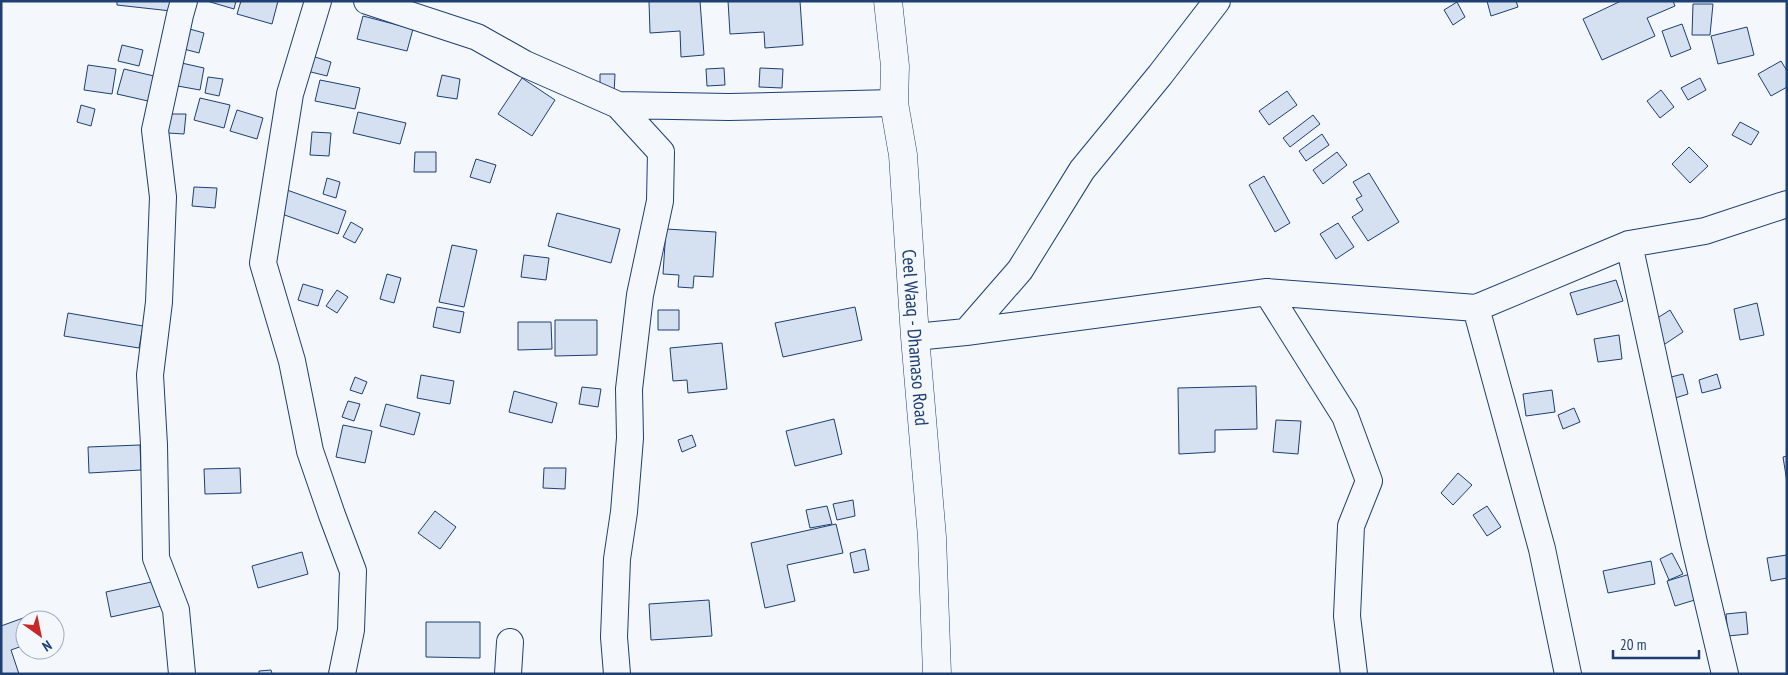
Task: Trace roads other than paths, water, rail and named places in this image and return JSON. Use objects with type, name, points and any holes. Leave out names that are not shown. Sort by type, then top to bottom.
[{"type":"main road","name":"Ceel Waaq - Dhamaso Road","points":[[888,1],[895,66],[894,103],[903,155],[915,336],[932,537],[937,674]]},
{"type":"street","points":[[182,674],[176,610],[156,558],[154,445],[150,375],[159,302],[163,197],[155,130],[184,1]]},
{"type":"street","points":[[318,1],[290,94],[263,263],[292,361],[310,451],[353,571],[351,630],[342,674]]},
{"type":"street","points":[[367,1],[477,37],[525,64],[618,106],[661,152],[660,201],[640,295],[629,389],[629,447],[624,512],[617,559],[614,637],[617,674]]},
{"type":"street","points":[[966,332],[1020,270],[1082,170],[1160,75],[1217,1]]},
{"type":"street","points":[[618,106],[729,107],[894,103]]},
{"type":"street","points":[[915,336],[966,332],[1267,292],[1476,308],[1629,244],[1705,231],[1787,204]]},
{"type":"street","points":[[1629,244],[1694,543],[1725,674]]},
{"type":"street","points":[[1267,292],[1345,416],[1369,481],[1351,526],[1347,616],[1354,674]]},
{"type":"street","points":[[1476,308],[1542,549],[1568,674]]},
{"type":"street","points":[[508,674],[510,642]]}]
